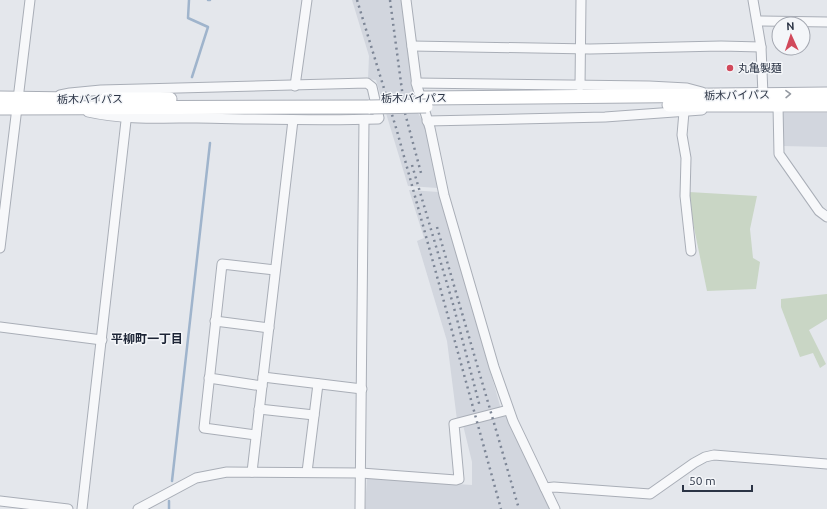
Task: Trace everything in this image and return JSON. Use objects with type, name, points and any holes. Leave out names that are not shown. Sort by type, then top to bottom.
[{"type":"main road","name":"栃木バイパス","points":[[0,108],[17,103],[48,98],[425,102],[717,100],[763,95],[827,94]]},
{"type":"main road","name":"栃木バイパス","points":[[0,98],[17,103],[127,113],[370,102]]},
{"type":"main road","name":"栃木バイパス","points":[[717,100],[778,106],[827,105]]},
{"type":"street","points":[[0,248],[30,0]]},
{"type":"street","points":[[295,86],[307,0]]},
{"type":"street","points":[[406,0],[416,83],[427,120],[447,202],[508,410],[555,509]]},
{"type":"street","points":[[580,86],[581,0]]},
{"type":"street","points":[[753,0],[758,21],[761,47],[763,95]]},
{"type":"street","points":[[758,21],[827,22]]},
{"type":"street","points":[[412,46],[580,49],[721,46],[761,47]]},
{"type":"street","points":[[48,98],[70,92],[101,90],[367,83],[371,84],[379,118],[378,120],[173,118],[127,113],[82,509]]},
{"type":"street","points":[[416,83],[687,88],[717,100]]},
{"type":"street","points":[[427,120],[605,117],[684,112],[717,100]]},
{"type":"street","points":[[778,106],[779,154],[819,211],[827,217]]},
{"type":"street","points":[[684,112],[682,135],[686,158],[685,196],[691,251]]},
{"type":"street","points":[[252,472],[293,120]]},
{"type":"street","points":[[360,509],[364,120]]},
{"type":"street","points":[[256,435],[204,428],[222,264],[275,270]]},
{"type":"street","points":[[216,321],[269,328]]},
{"type":"street","points":[[0,327],[102,340]]},
{"type":"street","points":[[209,378],[318,384],[362,389]]},
{"type":"street","points":[[307,472],[318,384]]},
{"type":"street","points":[[259,409],[314,415]]},
{"type":"street","points":[[138,509],[196,478],[215,474],[252,472],[361,473],[456,480],[459,479],[454,424],[508,410]]},
{"type":"street","points":[[545,488],[650,494],[694,463],[711,455],[827,464]]},
{"type":"street","points":[[0,501],[68,509]]},
{"type":"shaded area","points":[[352,0],[402,0],[413,88],[418,113],[425,125],[438,188],[408,186],[376,80],[368,79],[369,56]]},
{"type":"shaded area","points":[[781,113],[827,113],[827,147],[782,146]]},
{"type":"shaded area","points":[[409,190],[439,192],[501,409],[457,420],[447,341],[417,241],[424,238]]},
{"type":"shaded area","points":[[504,415],[507,416],[550,509],[365,509],[367,478],[472,485],[472,462],[463,425]]},
{"type":"green space","points":[[689,192],[757,196],[750,229],[753,258],[760,262],[756,289],[707,291],[693,223]]},
{"type":"green space","points":[[827,294],[827,319],[809,330],[826,364],[820,368],[813,353],[800,357],[781,307],[781,299]]},
{"type":"waterway","points":[[189,0],[188,18],[208,27],[192,77]]},
{"type":"waterway","points":[[172,481],[210,143]]},
{"type":"waterway","points":[[169,501],[169,509]]},
{"type":"railway","points":[[357,0],[397,131],[501,509]]},
{"type":"railway","points":[[390,0],[405,113],[421,173]]},
{"type":"railway","points":[[412,165],[453,304],[480,407]]},
{"type":"railway","points":[[437,227],[519,509]]},
{"type":"place","name":"丸亀製麺","points":[[730,68]]},
{"type":"district","name":"平柳町一丁目","points":[[147,338]]}]
